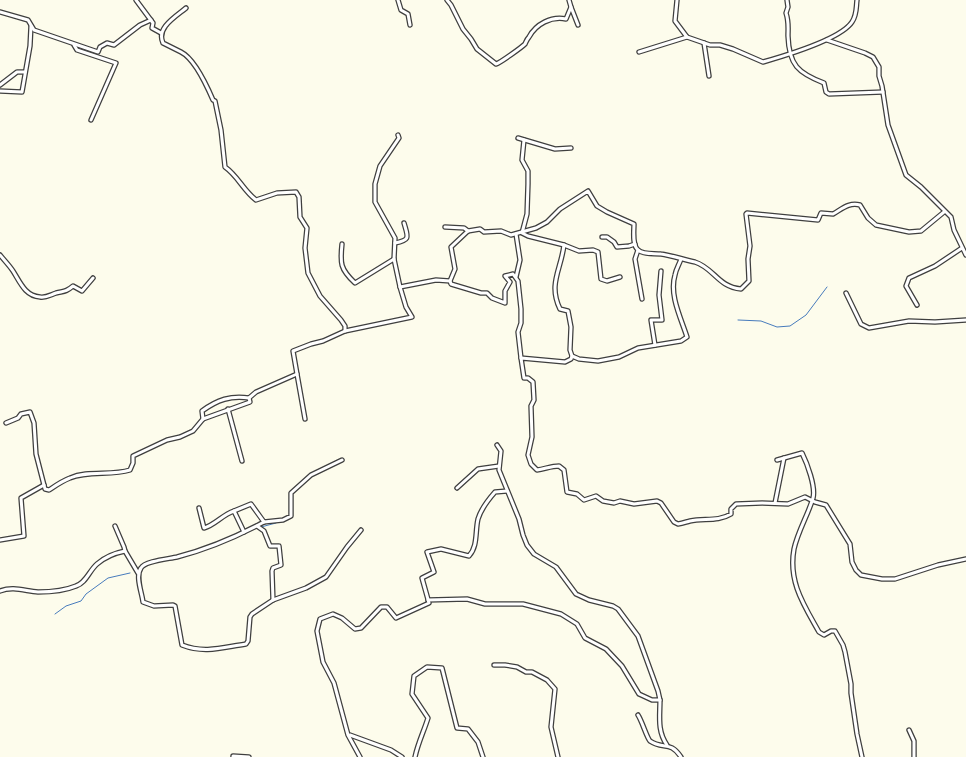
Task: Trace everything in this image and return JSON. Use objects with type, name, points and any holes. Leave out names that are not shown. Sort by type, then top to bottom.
[{"type":"street","points":[[136,0],[153,23],[152,28],[161,33]]},
{"type":"street","points":[[398,0],[401,10],[408,14],[410,25]]},
{"type":"street","points":[[447,0],[452,5],[462,30],[477,49],[496,64],[502,62],[522,46],[538,26],[550,19],[558,17],[566,19],[570,4]]},
{"type":"street","points":[[677,0],[675,21],[687,37],[704,43],[733,48],[763,62],[827,40],[851,24],[856,14],[857,0]]},
{"type":"street","points":[[787,0],[788,7],[786,13],[790,23],[788,31],[789,54],[796,66],[805,74],[824,83],[826,92],[829,94],[883,92]]},
{"type":"street","points":[[570,4],[578,25]]},
{"type":"street","points":[[186,8],[168,23],[160,37],[163,43],[182,52],[189,59],[206,84],[212,100],[215,100],[221,130],[225,167],[233,172],[244,189],[256,200],[277,193],[296,192],[299,197],[300,217],[307,228],[305,248],[308,273],[320,296],[345,326],[345,331]]},
{"type":"street","points":[[0,12],[28,20],[34,30],[98,52],[100,47],[107,44],[114,45],[140,25],[151,20]]},
{"type":"street","points":[[0,91],[22,92],[30,46],[31,25]]},
{"type":"street","points":[[640,52],[687,37]]},
{"type":"street","points":[[827,40],[873,57],[878,67],[888,125],[906,175],[921,187],[950,217],[966,256]]},
{"type":"street","points":[[704,43],[709,76]]},
{"type":"street","points":[[74,44],[77,50],[116,63],[91,120]]},
{"type":"street","points":[[0,85],[17,72],[25,72]]},
{"type":"street","points":[[305,419],[293,351],[345,331],[412,317],[406,307],[394,259],[395,238],[375,202],[375,184],[380,166],[399,138],[398,134]]},
{"type":"street","points":[[518,138],[555,149],[572,148]]},
{"type":"street","points":[[522,233],[527,214],[528,184],[528,171],[522,160],[524,140]]},
{"type":"street","points":[[450,281],[456,269],[451,247],[468,231],[480,229],[484,232],[501,231],[511,235],[522,233],[547,222],[560,209],[588,190],[597,206],[634,224],[634,244],[638,250],[697,263],[708,269],[720,281],[731,288],[741,289],[748,281],[750,246],[747,213],[818,220],[822,213],[833,214],[839,209],[855,203],[860,205],[868,218],[876,225],[909,232],[921,231],[944,212]]},
{"type":"street","points":[[395,243],[407,239],[408,235],[404,223]]},
{"type":"street","points":[[445,227],[464,228],[468,231]]},
{"type":"street","points":[[522,233],[579,251],[593,250],[598,252],[601,279],[603,281],[620,277]]},
{"type":"street","points":[[516,234],[520,260],[516,278]]},
{"type":"street","points":[[602,237],[607,237],[617,247],[634,244]]},
{"type":"street","points":[[342,244],[340,262],[349,278],[355,283],[394,259]]},
{"type":"street","points":[[564,245],[554,289],[555,299],[560,309],[568,311],[571,327],[570,350],[572,356],[579,359],[598,361],[619,357],[638,348],[681,341],[687,337],[679,318],[674,289],[674,276],[681,260]]},
{"type":"street","points":[[917,305],[906,286],[909,278],[935,266],[962,248]]},
{"type":"street","points":[[638,250],[635,260],[642,299]]},
{"type":"street","points":[[0,255],[28,293],[39,297],[65,292],[73,286],[82,291],[93,278]]},
{"type":"street","points":[[655,345],[650,320],[662,320],[659,295],[661,271]]},
{"type":"street","points":[[400,286],[436,280],[450,281],[452,284],[487,294],[505,303],[505,290],[510,282],[505,276],[513,274],[518,281],[522,315],[518,332],[524,378],[528,378],[533,382],[534,400],[531,406],[532,437],[528,455],[531,464],[537,470],[553,466],[559,466],[564,470],[567,492],[577,494],[584,500],[596,496],[604,501],[614,503],[620,501],[634,504],[662,502],[674,522],[678,524],[692,520],[728,516],[731,514],[731,508],[736,504],[788,504],[805,497],[826,505],[850,544],[852,562],[861,575],[882,579],[895,579],[938,565],[966,559]]},
{"type":"street","points":[[846,293],[861,324],[869,328],[909,321],[966,320]]},
{"type":"street","points":[[521,358],[565,362],[571,359],[572,356]]},
{"type":"street","points":[[6,423],[18,418],[21,414],[30,412],[34,423],[36,454],[45,489],[48,490],[70,478],[101,473],[121,473],[130,470],[133,456],[167,440],[193,431],[203,419],[250,402],[249,398],[256,392],[297,374]]},
{"type":"street","points":[[203,419],[202,410],[220,400],[236,396],[249,398]]},
{"type":"street","points":[[228,410],[242,461]]},
{"type":"street","points":[[497,445],[501,451],[500,466],[507,491],[519,519],[522,535],[534,554],[556,568],[576,594],[618,609],[633,629],[647,661],[660,700],[659,728],[661,736],[681,757]]},
{"type":"street","points":[[777,460],[802,453],[810,476],[814,495],[794,549],[794,572],[798,596],[819,632],[824,635],[831,631],[835,632],[843,646],[850,674],[851,693],[862,757]]},
{"type":"street","points":[[775,503],[784,458]]},
{"type":"street","points":[[138,574],[142,566],[149,562],[158,562],[199,552],[227,541],[264,522],[283,520],[291,516],[291,493],[311,475],[342,460]]},
{"type":"street","points":[[457,488],[478,469],[500,466]]},
{"type":"street","points":[[0,540],[24,536],[21,498],[44,485]]},
{"type":"street","points":[[360,757],[348,735],[334,683],[324,662],[317,631],[320,619],[332,614],[342,618],[355,629],[361,628],[381,606],[387,607],[396,618],[429,603],[422,578],[434,572],[427,552],[441,549],[469,556],[475,550],[479,518],[487,501],[495,492],[507,491]]},
{"type":"street","points":[[199,508],[204,528],[212,526],[225,514],[251,504],[264,522]]},
{"type":"street","points":[[234,511],[244,532]]},
{"type":"street","points":[[23,522],[28,520]]},
{"type":"street","points":[[115,526],[124,551],[138,574],[143,602],[154,606],[175,606],[182,645],[193,650],[214,650],[246,644],[252,614],[273,600],[306,588],[326,577],[361,530]]},
{"type":"street","points":[[257,526],[264,531],[270,546],[279,546],[281,565],[273,568],[272,571],[273,600]]},
{"type":"street","points":[[0,591],[12,588],[52,592],[79,586],[96,565],[104,559],[124,551]]},
{"type":"street","points":[[428,600],[467,599],[485,604],[523,604],[561,614],[577,624],[585,638],[606,649],[622,666],[639,694],[652,700],[660,700]]},
{"type":"street","points":[[494,665],[517,667],[526,672],[532,672],[552,685],[554,689],[551,727],[558,757]]},
{"type":"street","points":[[415,757],[428,718],[412,694],[414,676],[427,667],[442,668],[457,728],[468,729],[478,742],[483,757]]},
{"type":"street","points":[[638,715],[649,740],[658,744],[668,745]]},
{"type":"street","points":[[909,730],[915,746],[914,757]]},
{"type":"street","points":[[348,735],[391,750],[402,757]]},
{"type":"street","points":[[233,757],[249,757]]},
{"type":"waterway","points":[[738,320],[761,321],[777,327],[790,326],[806,315],[827,287]]},
{"type":"waterway","points":[[261,527],[276,523]]},
{"type":"waterway","points":[[55,614],[66,606],[81,601],[86,594],[108,578],[130,573]]}]
